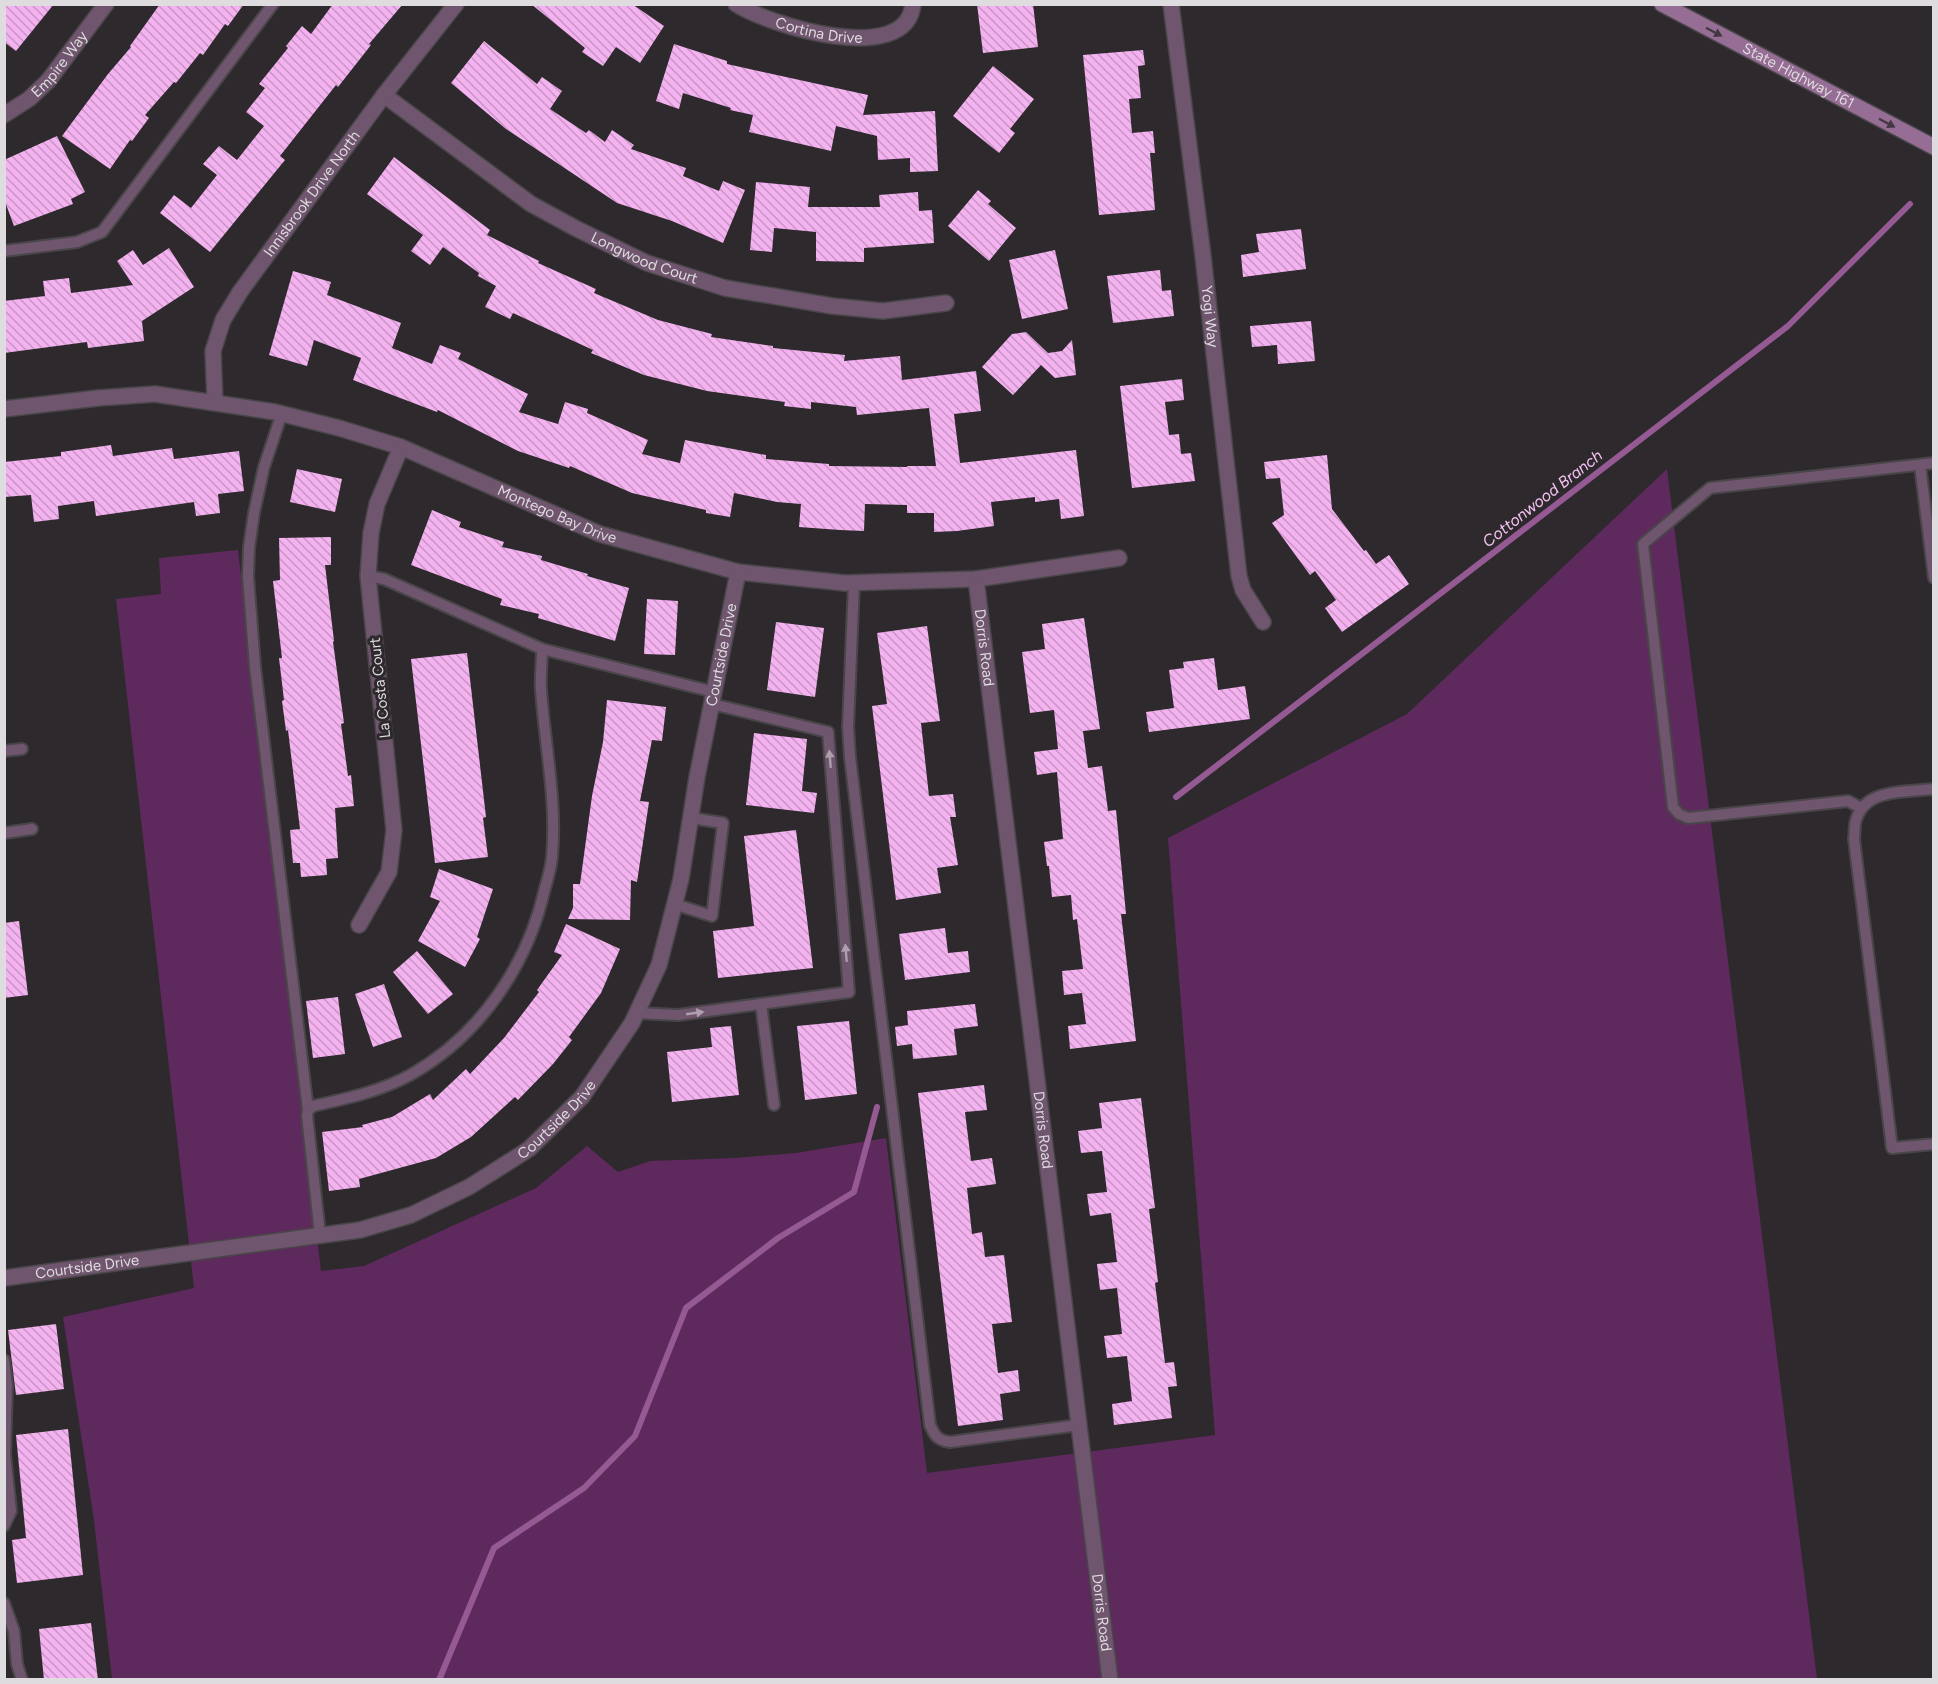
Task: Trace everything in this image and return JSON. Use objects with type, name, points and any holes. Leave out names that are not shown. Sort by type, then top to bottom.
[{"type":"main road","name":"State Highway 161","points":[[1662,4],[1934,147]]},
{"type":"street","name":"Empire Way","points":[[4,115],[29,99],[48,81],[106,4]]},
{"type":"street","name":"Innisbrook Drive North","points":[[215,402],[213,351],[223,320],[240,292],[384,95],[456,4]]},
{"type":"street","name":"Cortina Drive","points":[[736,4],[751,14],[782,25],[824,35],[872,39],[902,28],[914,4]]},
{"type":"street","name":"Yogi Way","points":[[1171,4],[1239,576],[1243,590],[1263,622]]},
{"type":"street","name":"Longwood Court","points":[[384,95],[531,204],[647,263],[725,288],[832,306],[883,311],[946,303]]},
{"type":"street","name":"Montego Bay Drive","points":[[4,409],[155,394],[282,413],[401,447],[600,534],[738,572],[854,583],[976,579],[1119,558]]},
{"type":"street","name":"La Costa Court","points":[[359,925],[389,872],[394,830],[368,576],[370,533],[377,504],[401,447]]},
{"type":"street","name":"Courtside Drive","points":[[4,1278],[360,1230],[411,1215],[469,1187],[529,1149],[582,1097],[632,1023],[659,965],[681,879],[738,572]]},
{"type":"street","name":"Dorris Road","points":[[976,579],[1110,1680]]},
{"type":"lane","points":[[4,251],[77,242],[102,232],[273,4]]},
{"type":"lane","points":[[282,413],[264,467],[254,513],[248,576],[255,667],[308,1110],[320,1235]]},
{"type":"lane","points":[[1861,808],[1848,801],[1688,818],[1679,814],[1673,807],[1643,544],[1710,488],[1934,463]]},
{"type":"lane","points":[[1920,465],[1934,578]]},
{"type":"lane","points":[[368,576],[384,579],[542,649],[828,732],[849,992],[678,1016],[637,1012]]},
{"type":"lane","points":[[854,583],[848,727],[850,757],[930,1425],[935,1436],[950,1442],[1079,1425]]},
{"type":"lane","points":[[308,1110],[313,1106],[380,1088],[410,1075],[440,1056],[474,1025],[501,992],[527,946],[542,905],[552,858],[553,806],[541,688],[542,649]]},
{"type":"lane","points":[[4,751],[22,749]]},
{"type":"lane","points":[[1934,789],[1882,795],[1872,799],[1861,808],[1855,820],[1854,838],[1892,1148],[1934,1144]]},
{"type":"lane","points":[[674,904],[712,916],[723,823],[691,818]]},
{"type":"lane","points":[[4,833],[32,830]]},
{"type":"lane","points":[[761,1004],[774,1105]]},
{"type":"lane","points":[[4,1360],[7,1385],[5,1454],[11,1511],[4,1526]]},
{"type":"lane","points":[[4,1603],[14,1631],[17,1664],[22,1680]]},
{"type":"lane","points":[[4,1665],[17,1664]]},
{"type":"shaded area","points":[[1667,469],[1817,1679],[112,1679],[94,1520],[63,1317],[194,1288],[116,599],[161,594],[159,558],[238,550],[321,1271],[364,1266],[536,1188],[587,1146],[618,1172],[650,1161],[796,1153],[886,1138],[927,1473],[1215,1435],[1168,838],[1407,714]]},
{"type":"building","points":[[4,4],[54,4],[16,51],[4,42]]},
{"type":"building","points":[[160,4],[244,4],[228,26],[225,24],[203,55],[200,53],[176,83],[174,82],[145,115],[149,118],[110,169],[62,136],[131,47]]},
{"type":"building","points":[[333,4],[403,4],[280,156],[285,160],[210,252],[160,213],[174,195],[191,208],[217,175],[203,164],[219,146],[237,160],[264,126],[246,112],[265,88],[259,84],[288,48],[286,46],[302,26],[311,34]]},
{"type":"building","points":[[531,4],[632,4],[664,26],[640,63],[616,47],[603,66],[582,52],[585,48]]},
{"type":"building","points":[[977,4],[1033,4],[1038,47],[983,53]]},
{"type":"building","points":[[484,41],[537,84],[542,77],[562,91],[550,109],[586,133],[589,130],[605,142],[612,130],[634,145],[631,149],[686,168],[683,176],[719,191],[723,181],[745,190],[723,243],[672,221],[617,203],[506,129],[451,83]]},
{"type":"building","points":[[674,44],[727,61],[727,64],[868,95],[863,115],[935,111],[938,171],[910,172],[910,158],[878,160],[877,136],[836,126],[831,151],[749,132],[753,115],[730,110],[731,108],[683,93],[679,109],[656,101]]},
{"type":"building","points":[[1143,50],[1145,65],[1138,66],[1141,98],[1129,99],[1132,133],[1153,131],[1155,153],[1150,153],[1155,210],[1099,215],[1083,55]]},
{"type":"building","points":[[993,66],[1034,99],[1010,129],[1015,133],[999,153],[953,116]]},
{"type":"building","points":[[57,136],[85,192],[71,199],[73,204],[14,226],[4,199],[4,160]]},
{"type":"building","points":[[394,157],[490,230],[487,235],[539,261],[538,263],[596,289],[594,293],[658,320],[712,334],[711,337],[773,346],[773,348],[845,355],[844,361],[900,356],[902,380],[976,371],[981,411],[954,414],[960,463],[1076,450],[1084,516],[1061,519],[1059,499],[1035,502],[1035,497],[991,502],[994,526],[934,532],[934,513],[907,513],[907,505],[865,504],[864,531],[840,530],[799,527],[801,504],[777,502],[734,493],[730,517],[706,513],[706,510],[632,493],[570,466],[569,468],[518,451],[438,410],[437,412],[353,380],[361,358],[314,340],[307,366],[269,355],[293,271],[331,282],[327,295],[401,323],[392,348],[432,364],[440,345],[461,353],[458,359],[528,394],[519,412],[558,424],[565,402],[588,409],[587,413],[648,440],[642,454],[680,463],[685,440],[766,455],[766,459],[829,464],[829,466],[936,466],[929,408],[857,415],[856,407],[811,402],[811,409],[784,406],[785,402],[707,391],[644,375],[591,353],[593,350],[513,313],[510,319],[485,307],[496,286],[478,276],[479,273],[443,247],[430,265],[411,251],[423,235],[367,194]]},
{"type":"building","points":[[756,182],[810,187],[808,207],[880,207],[879,195],[918,192],[919,211],[932,210],[934,243],[864,248],[864,262],[816,261],[816,232],[774,228],[772,252],[750,250]]},
{"type":"building","points":[[978,190],[991,201],[988,204],[1016,228],[989,261],[948,226]]},
{"type":"building","points":[[1301,229],[1306,269],[1243,277],[1241,255],[1259,252],[1256,234]]},
{"type":"building","points":[[169,248],[194,287],[142,321],[144,341],[88,348],[87,342],[4,353],[4,301],[45,296],[43,281],[69,278],[71,293],[133,285],[117,261],[133,250],[143,265]]},
{"type":"building","points":[[1055,250],[1068,309],[1022,319],[1009,260]]},
{"type":"building","points":[[1160,270],[1162,291],[1171,290],[1174,316],[1113,323],[1107,276]]},
{"type":"building","points":[[1311,321],[1315,361],[1278,364],[1277,345],[1252,347],[1250,326]]},
{"type":"building","points":[[1026,332],[1048,353],[1062,351],[1072,340],[1076,375],[1055,378],[1041,365],[1013,395],[982,367],[1012,334]]},
{"type":"building","points":[[1182,379],[1184,400],[1165,402],[1169,435],[1179,434],[1181,454],[1191,453],[1195,481],[1132,488],[1120,386]]},
{"type":"building","points":[[111,445],[113,456],[172,448],[174,459],[239,451],[244,491],[218,494],[220,513],[196,516],[194,502],[96,516],[94,501],[58,506],[59,519],[34,522],[31,495],[4,497],[4,462],[61,456],[61,452]]},
{"type":"building","points":[[1327,455],[1332,509],[1376,564],[1389,555],[1409,584],[1342,632],[1325,608],[1336,600],[1315,571],[1310,575],[1272,523],[1284,515],[1280,478],[1266,479],[1264,462]]},
{"type":"building","points":[[297,469],[342,479],[335,512],[290,502]]},
{"type":"building","points":[[432,510],[461,522],[459,527],[504,542],[502,547],[542,556],[541,560],[629,588],[615,641],[538,618],[539,614],[500,605],[502,599],[411,565]]},
{"type":"building","points":[[331,537],[331,565],[325,565],[344,723],[341,724],[348,776],[351,775],[354,806],[335,808],[338,858],[326,859],[327,875],[301,877],[300,863],[293,863],[290,830],[300,829],[288,730],[286,731],[282,701],[284,700],[279,658],[282,658],[273,581],[280,580],[279,538]]},
{"type":"building","points":[[647,599],[678,601],[675,655],[644,654]]},
{"type":"building","points":[[1084,618],[1100,729],[1083,731],[1088,768],[1102,766],[1108,811],[1116,810],[1126,914],[1121,914],[1136,1041],[1070,1049],[1068,1026],[1086,1024],[1082,993],[1064,995],[1062,971],[1083,969],[1077,919],[1073,920],[1071,895],[1052,897],[1044,842],[1063,839],[1057,772],[1037,775],[1034,752],[1058,749],[1054,710],[1030,713],[1022,652],[1045,649],[1042,624]]},
{"type":"building","points":[[776,622],[824,628],[815,697],[767,690]]},
{"type":"building","points":[[927,626],[940,721],[921,723],[929,796],[953,794],[956,817],[950,817],[958,865],[937,868],[941,893],[896,900],[872,706],[887,704],[877,633]]},
{"type":"building","points":[[467,653],[486,817],[483,818],[488,857],[435,863],[411,659]]},
{"type":"building","points":[[1214,658],[1218,690],[1245,686],[1250,719],[1149,732],[1146,712],[1174,708],[1169,670],[1184,668],[1183,662]]},
{"type":"building","points":[[607,700],[666,707],[662,741],[652,740],[640,801],[649,802],[637,882],[631,880],[630,920],[568,919],[573,908],[573,884],[580,884],[592,796],[603,742]]},
{"type":"building","points":[[754,733],[807,739],[802,791],[817,793],[814,813],[746,805]]},
{"type":"building","points":[[796,830],[813,968],[718,978],[713,931],[754,926],[744,836]]},
{"type":"building","points":[[439,869],[493,889],[477,937],[480,939],[465,967],[418,941],[440,901],[430,897]]},
{"type":"building","points":[[19,921],[28,995],[4,998],[4,923]]},
{"type":"building","points":[[566,924],[620,949],[601,993],[569,1037],[572,1040],[553,1064],[518,1100],[515,1097],[471,1137],[436,1158],[359,1179],[360,1187],[329,1191],[322,1132],[363,1127],[362,1125],[392,1117],[430,1094],[433,1100],[466,1069],[470,1074],[504,1038],[539,992],[537,990],[562,955],[554,952]]},
{"type":"building","points":[[945,928],[948,953],[968,951],[970,972],[905,980],[899,934]]},
{"type":"building","points":[[417,951],[453,994],[428,1014],[393,972]]},
{"type":"building","points":[[384,984],[402,1037],[373,1047],[355,994]]},
{"type":"building","points":[[338,997],[345,1054],[313,1058],[306,1001]]},
{"type":"building","points":[[975,1004],[978,1026],[954,1029],[957,1055],[913,1059],[912,1044],[897,1046],[895,1027],[908,1025],[907,1011]]},
{"type":"building","points":[[849,1021],[857,1094],[805,1100],[797,1026]]},
{"type":"building","points":[[731,1026],[739,1095],[672,1102],[667,1052],[712,1047],[710,1028]]},
{"type":"building","points":[[984,1085],[987,1110],[965,1112],[971,1161],[992,1158],[996,1184],[967,1188],[972,1234],[982,1232],[985,1257],[1004,1255],[1012,1322],[992,1324],[998,1373],[1018,1370],[1020,1391],[1000,1394],[1003,1420],[958,1426],[918,1093]]},
{"type":"building","points":[[1141,1098],[1155,1208],[1149,1209],[1165,1363],[1174,1362],[1177,1386],[1168,1387],[1172,1418],[1114,1425],[1112,1404],[1132,1401],[1127,1356],[1107,1358],[1104,1336],[1122,1334],[1117,1288],[1100,1290],[1097,1264],[1117,1262],[1111,1213],[1090,1216],[1087,1194],[1107,1192],[1102,1151],[1081,1153],[1078,1131],[1102,1128],[1099,1103]]},
{"type":"building","points":[[56,1324],[64,1389],[16,1395],[8,1330]]},
{"type":"building","points":[[68,1429],[83,1575],[17,1583],[12,1540],[26,1538],[16,1435]]},
{"type":"building","points":[[91,1623],[98,1680],[44,1680],[39,1629]]},
{"type":"waterway","name":"Cottonwood Branch","points":[[1176,797],[1788,326],[1910,204]]},
{"type":"waterway","name":"Cottonwood Branch","points":[[439,1680],[494,1548],[584,1488],[635,1436],[686,1308],[778,1238],[854,1192],[877,1107]]}]
